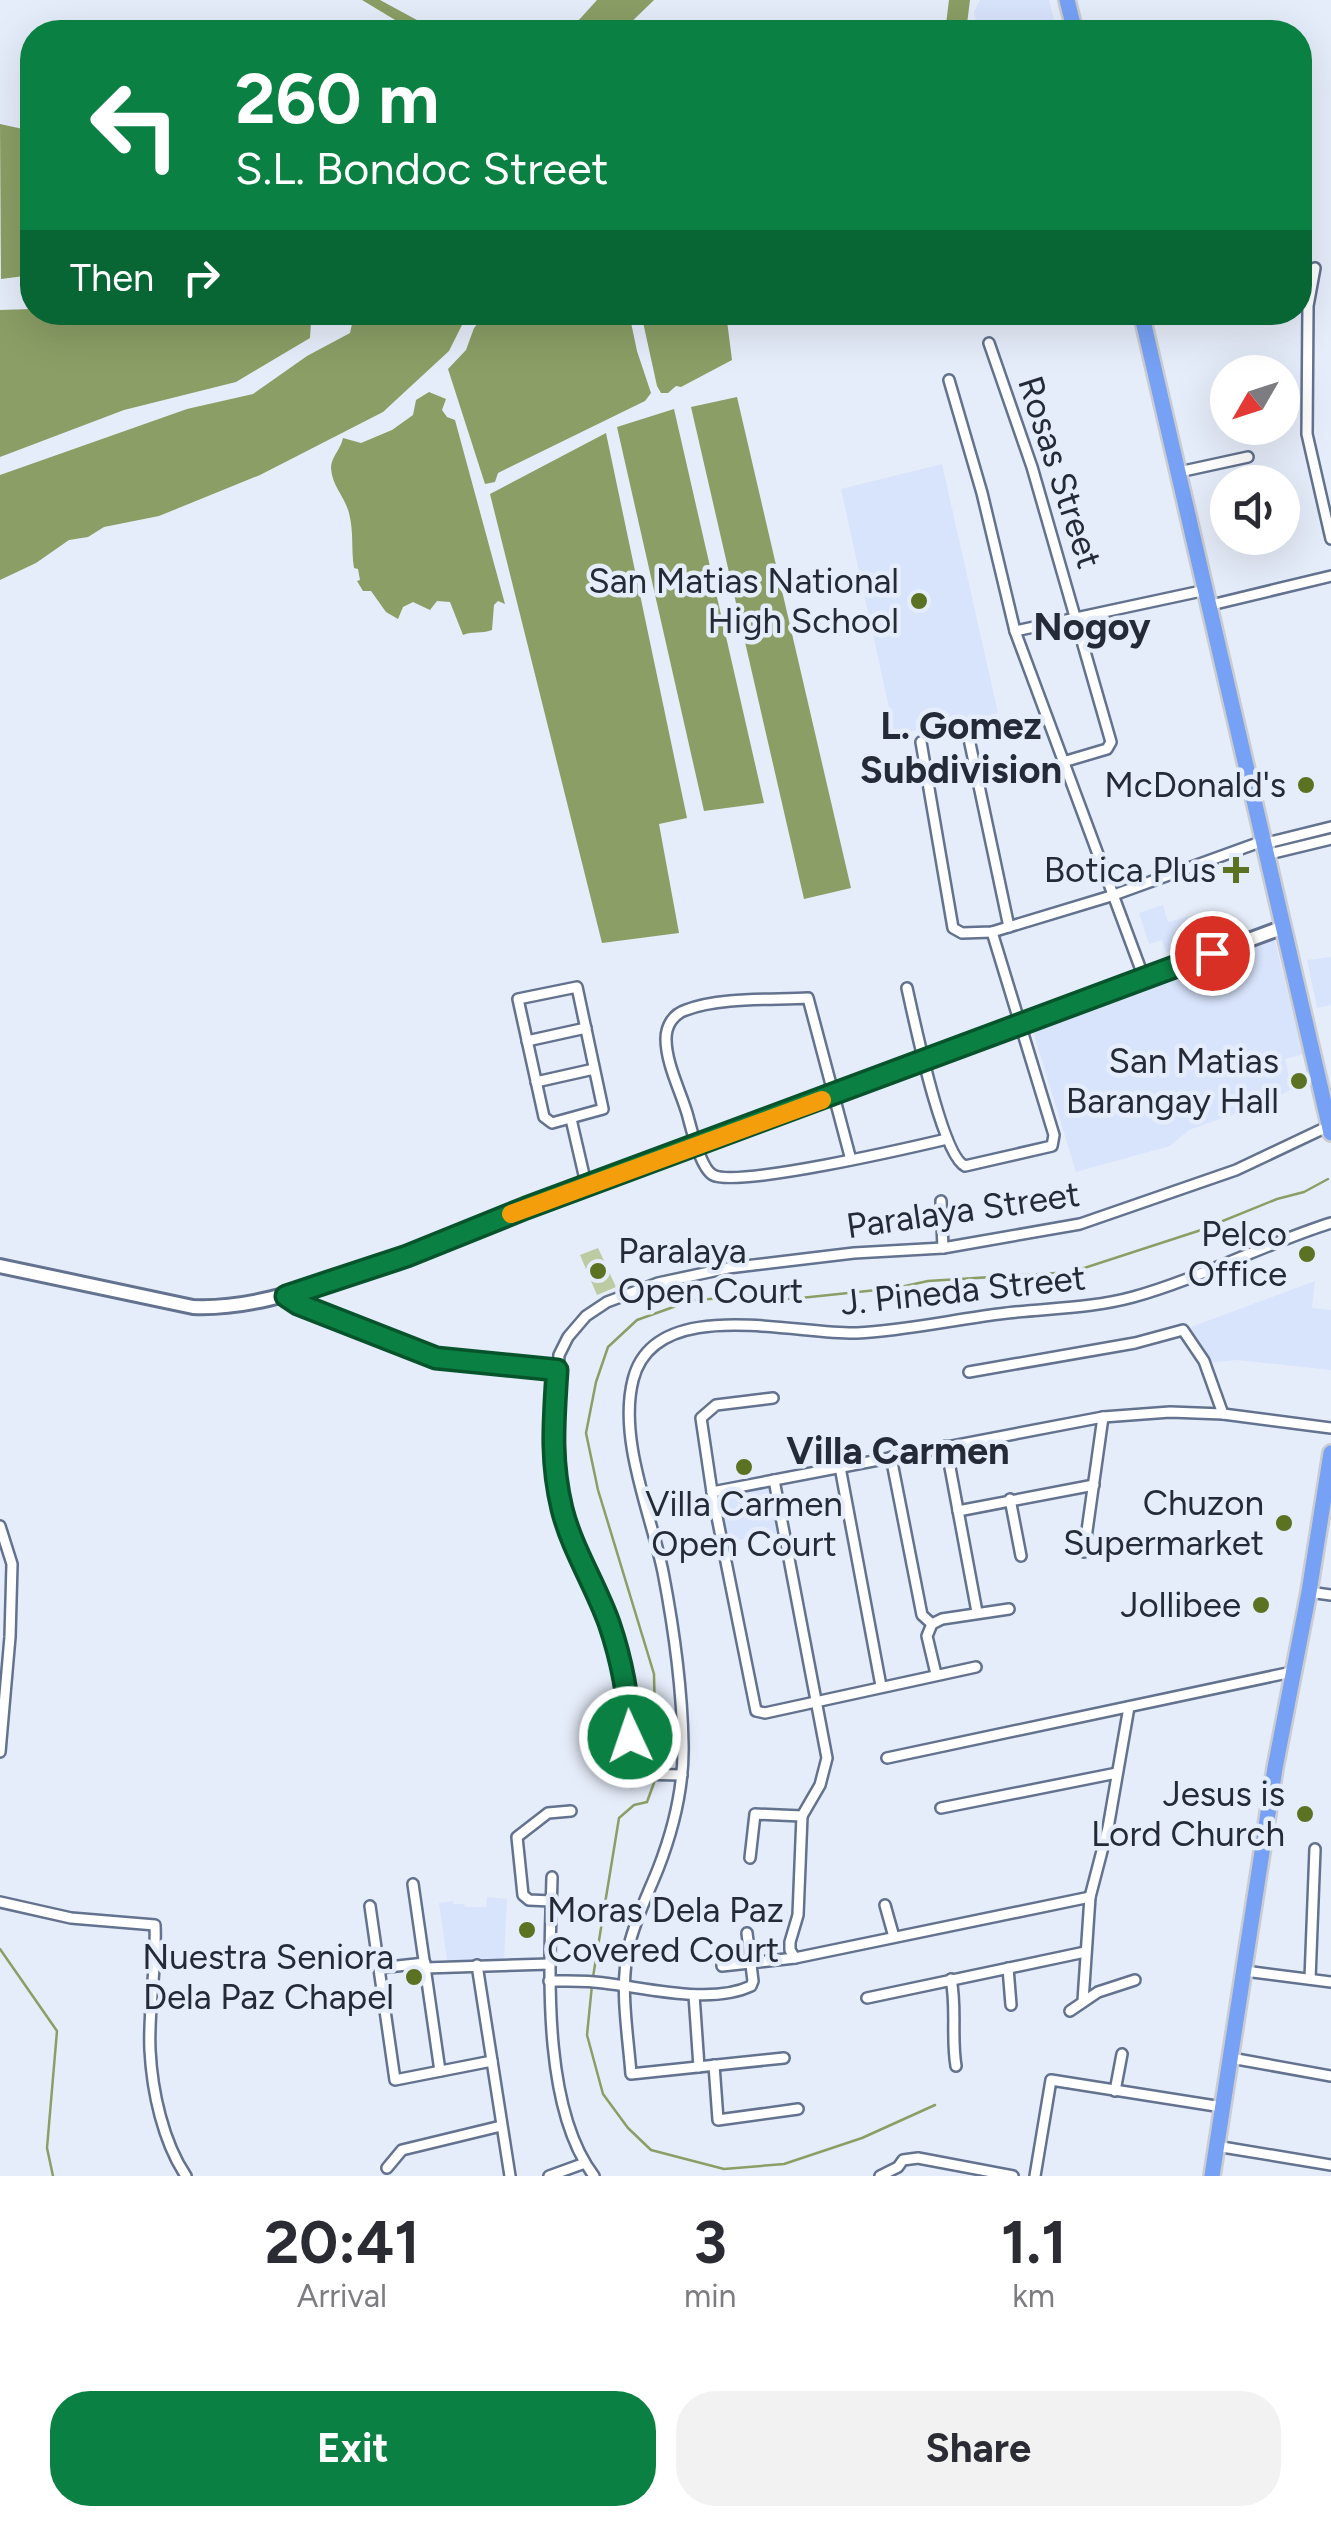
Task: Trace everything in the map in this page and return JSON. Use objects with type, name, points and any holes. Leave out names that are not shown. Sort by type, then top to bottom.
[{"type":"highway","points":[[1144,325],[1330,1128]]},
{"type":"highway","points":[[1212,2176],[1331,1452]]},
{"type":"street","points":[[1312,277],[1315,268]]},
{"type":"street","points":[[1308,325],[1307,434],[1331,539]]},
{"type":"street","name":"Rosas Street","points":[[989,343],[1032,467],[1111,742],[1107,749],[1063,762]]},
{"type":"street","points":[[949,380],[1015,631],[1144,978]]},
{"type":"street","points":[[1179,472],[1248,457]]},
{"type":"street","points":[[1318,485],[1331,482]]},
{"type":"street","points":[[1015,631],[1331,576]]},
{"type":"street","points":[[968,734],[1008,926]]},
{"type":"street","points":[[921,742],[953,928],[962,934],[992,932],[1331,827]]},
{"type":"street","points":[[1264,847],[1331,839]]},
{"type":"street","points":[[0,1266],[193,1307],[223,1308],[286,1296],[407,1256],[526,1208],[1281,928]]},
{"type":"street","points":[[907,988],[924,1061],[957,1162],[966,1166],[1054,1144],[992,932]]},
{"type":"street","points":[[577,987],[603,1110],[546,1121],[527,1041],[518,999],[577,987]]},
{"type":"street","points":[[850,1160],[808,998],[686,1010],[672,1019],[666,1038],[696,1146],[710,1174],[730,1178],[850,1160],[947,1139]]},
{"type":"street","points":[[527,1041],[586,1028]]},
{"type":"street","points":[[536,1082],[594,1069]]},
{"type":"street","points":[[570,1119],[586,1188]]},
{"type":"street","name":"Paralaya Street","points":[[682,1776],[632,1774],[626,1684],[608,1622],[563,1512],[552,1463],[557,1370],[568,1337],[586,1316],[607,1302],[658,1283],[728,1268],[854,1253],[944,1248],[1102,1218],[1236,1170],[1330,1128]]},
{"type":"street","points":[[940,1201],[944,1248]]},
{"type":"street","name":"J. Pineda Street","points":[[700,2067],[632,2074],[624,1986],[632,1932],[672,1834],[682,1776],[682,1716],[673,1630],[642,1492],[630,1417],[638,1362],[664,1338],[698,1328],[759,1326],[857,1333],[1104,1304],[1163,1287],[1331,1223]]},
{"type":"street","points":[[286,1296],[436,1358],[557,1370]]},
{"type":"street","points":[[969,1372],[1135,1344],[1184,1330],[1204,1360],[1223,1414]]},
{"type":"street","points":[[773,1398],[716,1404],[701,1418],[753,1706],[759,1714],[976,1667]]},
{"type":"street","points":[[712,1492],[1104,1417],[1170,1412],[1223,1414],[1331,1428]]},
{"type":"street","points":[[1084,1552],[1104,1417]]},
{"type":"street","points":[[946,1446],[977,1612]]},
{"type":"street","points":[[891,1457],[922,1614],[932,1624]]},
{"type":"street","points":[[840,1466],[881,1686]]},
{"type":"street","points":[[774,1480],[827,1758],[820,1785],[802,1816],[798,1916],[790,1942],[795,1958]]},
{"type":"street","points":[[958,1510],[1094,1484]]},
{"type":"street","points":[[1010,1499],[1021,1556]]},
{"type":"street","points":[[0,1526],[12,1564],[0,1752]]},
{"type":"street","points":[[1309,1592],[1331,1595]]},
{"type":"street","points":[[932,1624],[977,1612],[1009,1609]]},
{"type":"street","points":[[932,1624],[927,1636],[936,1674]]},
{"type":"street","points":[[886,1758],[1292,1672]]},
{"type":"street","points":[[1084,2001],[1090,1897],[1108,1828],[1129,1707]]},
{"type":"street","points":[[941,1808],[1117,1773]]},
{"type":"street","points":[[552,1900],[528,1900],[523,1895],[516,1837],[548,1813],[571,1812]]},
{"type":"street","points":[[750,1858],[755,1814],[802,1816]]},
{"type":"street","points":[[1310,1979],[1315,1849]]},
{"type":"street","points":[[552,1876],[550,2024],[561,2092],[584,2163],[594,2176]]},
{"type":"street","points":[[414,1884],[440,2071]]},
{"type":"street","points":[[722,1966],[795,1958],[1090,1897]]},
{"type":"street","points":[[0,1902],[72,1918],[155,1925],[157,1961],[150,2047],[153,2078],[169,2148],[186,2176]]},
{"type":"street","points":[[370,1906],[394,2080],[492,2062]]},
{"type":"street","points":[[884,1906],[894,1937]]},
{"type":"street","points":[[550,1981],[602,1982],[694,1995],[742,1990],[751,1986],[747,1933]]},
{"type":"street","points":[[866,1998],[1085,1952]]},
{"type":"street","points":[[379,1968],[550,1964]]},
{"type":"street","points":[[477,1965],[510,2176]]},
{"type":"street","points":[[1008,1968],[1011,2005]]},
{"type":"street","points":[[1245,1970],[1331,1982]]},
{"type":"street","points":[[950,1979],[955,2004],[956,2066]]},
{"type":"street","points":[[1070,2010],[1135,1980]]},
{"type":"street","points":[[694,1995],[700,2067],[784,2058]]},
{"type":"street","points":[[1115,2091],[1122,2054]]},
{"type":"street","points":[[1231,2058],[1331,2076]]},
{"type":"street","points":[[714,2065],[718,2120],[798,2109]]},
{"type":"street","points":[[1034,2176],[1051,2080],[1222,2107]]},
{"type":"street","points":[[387,2168],[402,2150],[501,2126]]},
{"type":"street","points":[[1216,2146],[1331,2165]]},
{"type":"street","points":[[880,2176],[897,2171],[903,2160],[918,2158],[1014,2176]]},
{"type":"street","points":[[549,2176],[584,2163]]},
{"type":"shaded area","points":[[362,0],[380,0],[417,20],[395,20]]},
{"type":"shaded area","points":[[597,0],[654,0],[633,20],[579,20]]},
{"type":"shaded area","points":[[949,0],[970,0],[968,20],[946,20]]},
{"type":"shaded area","points":[[980,0],[1049,0],[1054,20],[976,20],[974,12]]},
{"type":"shaded area","points":[[0,124],[20,128],[20,277],[1,279]]},
{"type":"shaded area","points":[[20,309],[20,325],[311,325],[310,338],[236,382],[124,410],[0,457],[0,310]]},
{"type":"shaded area","points":[[352,325],[462,325],[449,351],[383,412],[260,475],[159,516],[104,527],[88,537],[69,540],[36,563],[0,580],[0,475],[187,409],[253,394],[307,356],[350,333]]},
{"type":"shaded area","points":[[632,325],[651,393],[645,401],[498,473],[495,482],[485,484],[448,369],[466,350],[474,328]]},
{"type":"shaded area","points":[[644,325],[728,325],[732,360],[668,393],[661,393]]},
{"type":"shaded area","points":[[429,392],[446,399],[442,410],[455,420],[505,604],[498,601],[494,605],[492,630],[463,635],[450,602],[437,601],[430,610],[413,602],[403,607],[398,619],[386,612],[371,591],[363,591],[357,581],[360,580],[358,569],[354,568],[351,520],[332,474],[333,460],[343,438],[361,443],[392,430],[413,415],[416,400]]},
{"type":"shaded area","points":[[737,397],[851,888],[804,899],[691,407]]},
{"type":"shaded area","points":[[674,409],[764,803],[704,811],[617,427]]},
{"type":"shaded area","points":[[606,433],[687,818],[659,824],[679,933],[602,943],[490,494]]},
{"type":"shaded area","name":"San Matias National High School","points":[[942,464],[998,713],[895,735],[841,489]]},
{"type":"shaded area","points":[[1163,905],[1168,922],[1194,915],[1202,941],[1166,952],[1162,940],[1149,944],[1139,913]]},
{"type":"shaded area","points":[[1275,941],[1303,1054],[1285,1059],[1292,1089],[1270,1101],[1189,1130],[1170,1146],[1076,1172],[1032,1028]]},
{"type":"shaded area","points":[[1331,957],[1331,1008],[1317,1008],[1307,960]]},
{"type":"shaded area","name":"Paralaya Open Court","points":[[598,1248],[616,1287],[597,1295],[580,1255]]},
{"type":"shaded area","points":[[1315,1281],[1312,1308],[1331,1310],[1331,1370],[1237,1360],[1205,1363],[1191,1327]]},
{"type":"shaded area","points":[[773,1487],[782,1532],[728,1542],[718,1498]]},
{"type":"shaded area","points":[[487,1897],[507,1899],[504,1960],[447,1960],[439,1903],[453,1901],[465,1907],[486,1907]]},
{"type":"waterway","points":[[656,1770],[654,1674],[598,1490],[586,1433],[608,1347],[637,1320],[693,1300],[791,1299],[928,1281],[1072,1272],[1198,1231],[1304,1192],[1328,1179]]},
{"type":"waterway","points":[[593,1977],[619,1818],[634,1805],[647,1802],[655,1780]]},
{"type":"waterway","points":[[0,1949],[57,2031],[47,2148],[53,2176]]},
{"type":"waterway","points":[[592,1985],[587,2035],[603,2094],[628,2128],[651,2150],[724,2169],[784,2164],[862,2138],[935,2105]]},
{"type":"slow traffic","points":[[511,1214],[822,1100]]},
{"type":"place","name":"San Matias National High School","points":[[919,601]]},
{"type":"place","name":"McDonald's","points":[[1306,785]]},
{"type":"place","name":"Botica Plus","points":[[1236,870]]},
{"type":"place","name":"San Matias Barangay Hall","points":[[1299,1081]]},
{"type":"place","name":"Pelco Office","points":[[1307,1254]]},
{"type":"place","name":"Paralaya Open Court","points":[[598,1271]]},
{"type":"place","name":"Villa Carmen Open Court","points":[[744,1467]]},
{"type":"place","name":"Chuzon Supermarket","points":[[1284,1523]]},
{"type":"place","name":"Jollibee","points":[[1261,1605]]},
{"type":"place","name":"Jesus is Lord Church","points":[[1305,1814]]},
{"type":"place","name":"Moras Dela Paz Covered Court","points":[[527,1930]]},
{"type":"place","name":"Nuestra Seniora Dela Paz Chapel","points":[[414,1977]]},
{"type":"district","name":"Nogoy","points":[[1092,627]]},
{"type":"district","name":"L. Gomez Subdivision","points":[[961,748]]},
{"type":"district","name":"Villa Carmen","points":[[898,1451]]},
{"type":"route","points":[[630,1737],[626,1684],[608,1622],[563,1512],[552,1463],[557,1370],[436,1358],[286,1296],[407,1256],[526,1208],[1212,953]]}]
